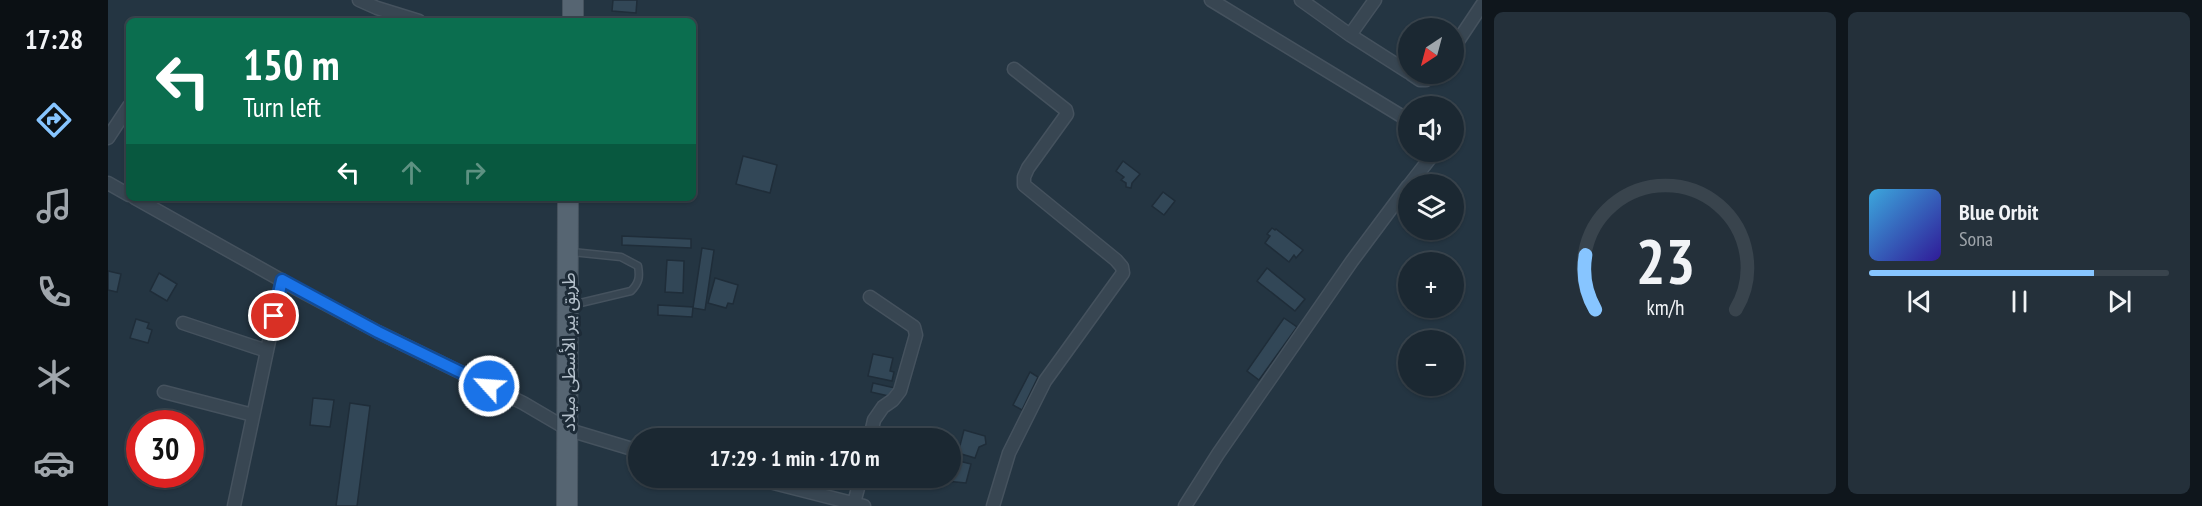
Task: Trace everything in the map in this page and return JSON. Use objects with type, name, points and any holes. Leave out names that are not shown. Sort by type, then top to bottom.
[{"type":"main road","points":[[573,0],[573,18]]},
{"type":"main road","name":"طريق بير الأسطى ميلاد","points":[[567,506],[568,201]]},
{"type":"street","points":[[359,0],[410,18]]},
{"type":"street","points":[[1211,0],[1398,114]]},
{"type":"street","points":[[1301,0],[1398,65]]},
{"type":"street","points":[[1350,35],[1375,0]]},
{"type":"street","points":[[1464,32],[1482,5]]},
{"type":"street","points":[[993,506],[1013,445],[1045,381],[1123,273],[1122,267],[1116,260],[1024,185],[1024,177],[1028,168],[1066,114],[1066,110],[1014,69]]},
{"type":"street","points":[[108,138],[126,111]]},
{"type":"street","points":[[1418,174],[1427,162]]},
{"type":"street","points":[[108,183],[126,193]]},
{"type":"street","points":[[1185,506],[1218,454],[1352,261],[1398,200]]},
{"type":"street","points":[[140,201],[378,332],[523,403],[569,430],[628,448]]},
{"type":"street","points":[[234,506],[282,280]]},
{"type":"street","points":[[870,297],[914,327],[916,335],[900,391],[883,407],[874,420],[872,428]]},
{"type":"street","points":[[183,323],[267,351]]},
{"type":"street","points":[[164,392],[253,415]]},
{"type":"street","points":[[793,488],[859,505],[860,488]]},
{"type":"lane","points":[[568,251],[621,257],[638,266],[640,276],[637,285],[631,291],[568,306]]},
{"type":"building","points":[[613,0],[637,0],[636,13],[612,11]]},
{"type":"building","points":[[743,156],[777,165],[770,193],[736,184]]},
{"type":"building","points":[[1123,161],[1140,174],[1132,183],[1131,188],[1126,187],[1126,183],[1121,180],[1124,177],[1116,171]]},
{"type":"building","points":[[1163,192],[1175,201],[1164,215],[1152,206]]},
{"type":"building","points":[[1272,228],[1303,250],[1296,258],[1294,255],[1289,262],[1265,243],[1270,236],[1267,234]]},
{"type":"building","points":[[622,236],[691,239],[691,248],[622,245]]},
{"type":"building","points":[[702,248],[714,250],[705,310],[693,308]]},
{"type":"building","points":[[667,260],[684,261],[683,293],[665,292]]},
{"type":"building","points":[[1267,268],[1305,299],[1295,311],[1257,281]]},
{"type":"building","points":[[108,271],[121,274],[117,292],[108,290]]},
{"type":"building","points":[[159,273],[177,284],[167,301],[150,291]]},
{"type":"building","points":[[715,278],[738,285],[733,304],[728,303],[726,308],[708,303]]},
{"type":"building","points":[[658,305],[693,307],[692,317],[658,315]]},
{"type":"building","points":[[1284,318],[1297,327],[1259,380],[1247,371]]},
{"type":"building","points":[[136,319],[149,323],[147,328],[152,330],[148,343],[130,338]]},
{"type":"building","points":[[873,354],[893,358],[890,371],[894,372],[892,381],[868,376]]},
{"type":"building","points":[[1030,372],[1038,377],[1022,410],[1013,405]]},
{"type":"building","points":[[873,383],[895,388],[893,397],[871,392]]},
{"type":"building","points":[[313,398],[334,400],[330,427],[310,425]]},
{"type":"building","points":[[350,403],[370,406],[357,506],[336,506]]},
{"type":"building","points":[[964,430],[985,436],[986,444],[979,447],[975,458],[961,454]]},
{"type":"building","points":[[961,462],[971,464],[966,483],[961,482]]},
{"type":"route","points":[[274,316],[282,280],[378,332],[489,386]]}]
